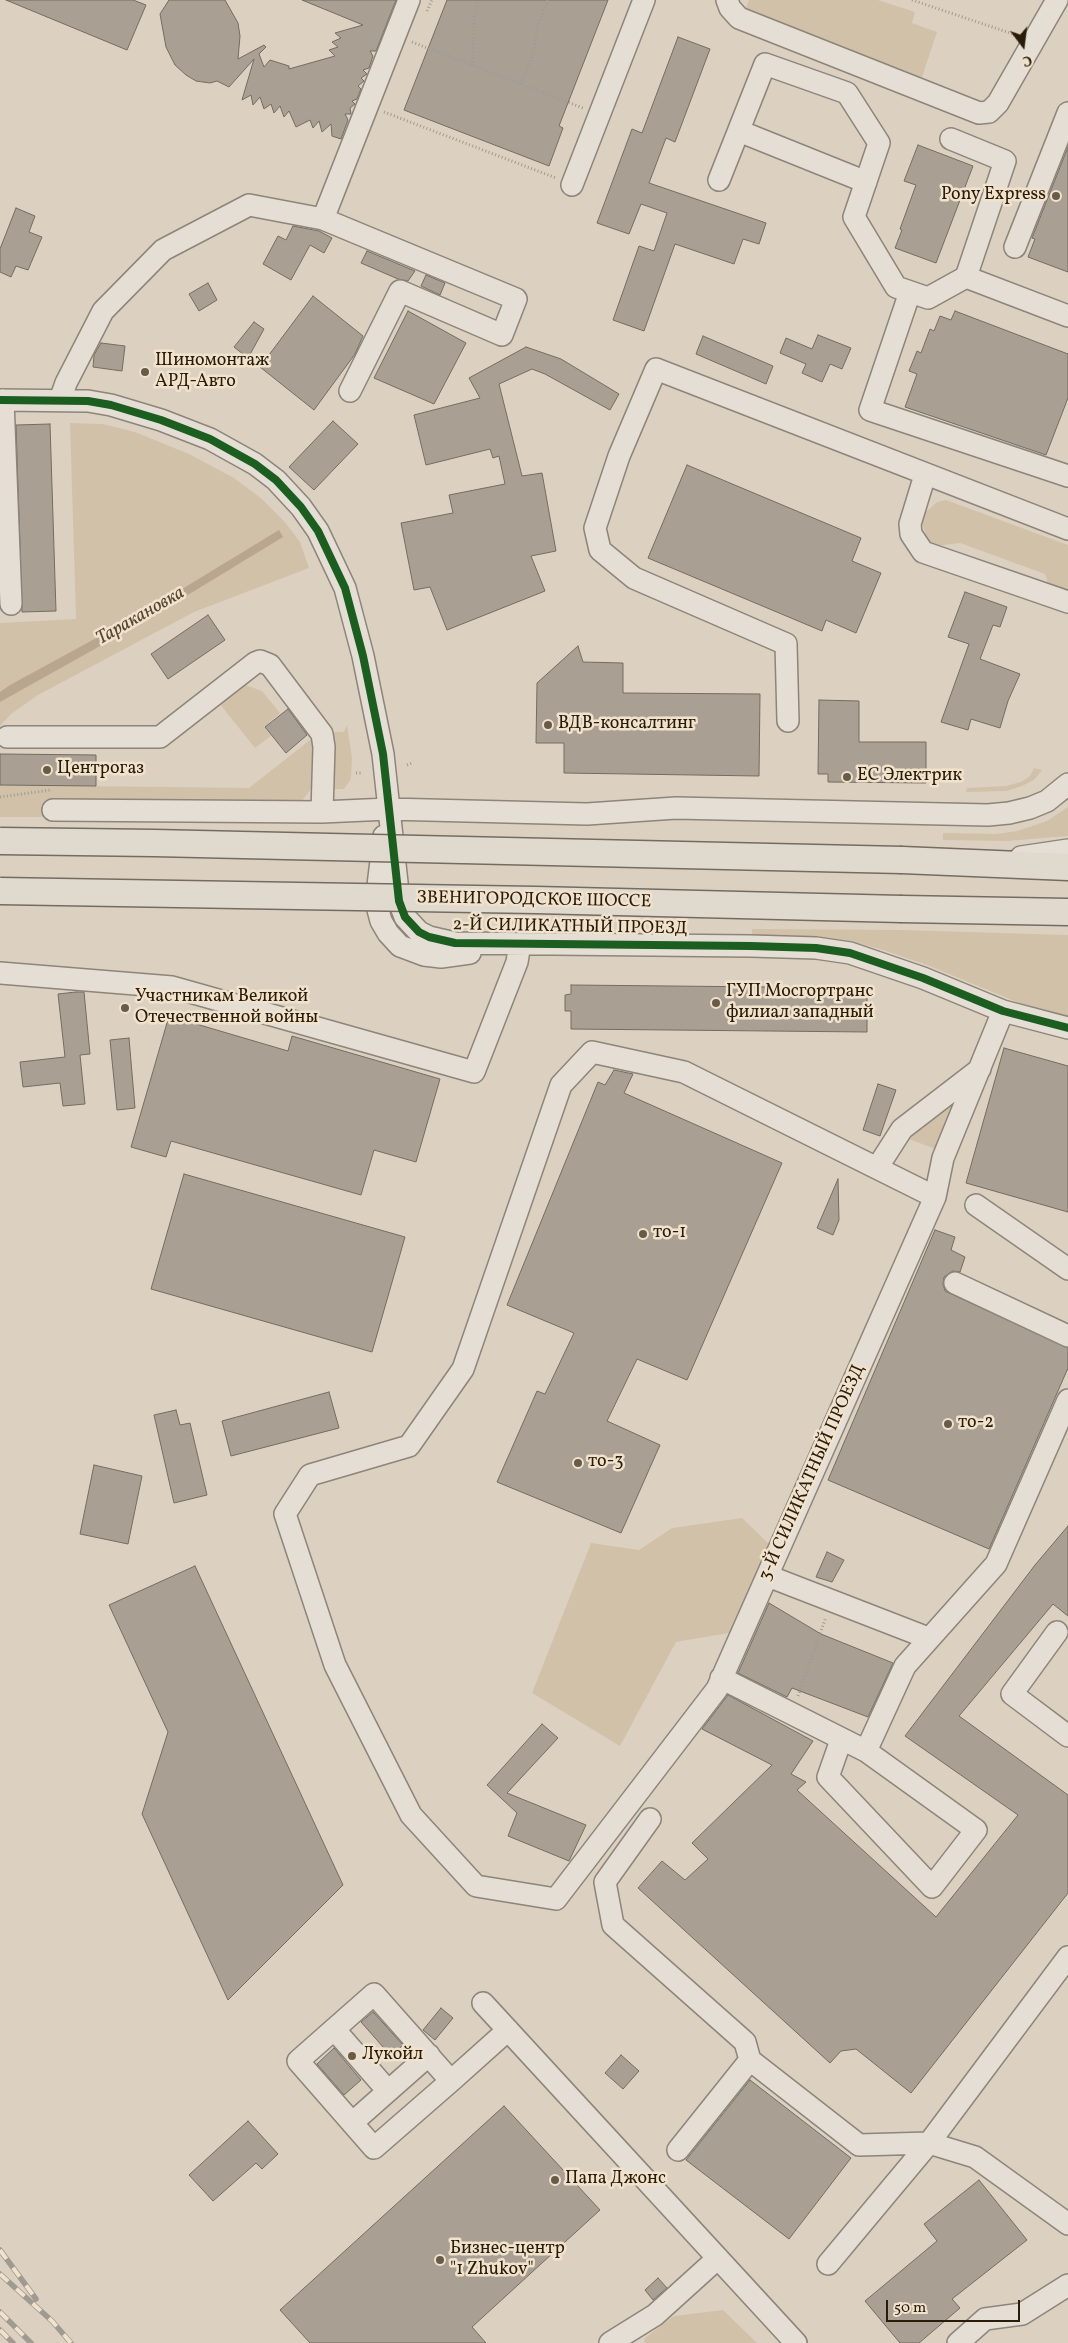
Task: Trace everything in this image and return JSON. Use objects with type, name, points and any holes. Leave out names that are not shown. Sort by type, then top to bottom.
[{"type":"main road","points":[[0,841],[174,843],[902,860],[1068,866]]},
{"type":"main road","name":"ЗВЕНИГОРОДСКОЕ ШОССЕ","points":[[0,891],[1068,912]]},
{"type":"street","points":[[323,219],[408,0]]},
{"type":"street","points":[[572,185],[644,0]]},
{"type":"street","points":[[727,0],[730,8],[739,18],[979,113],[989,112],[998,104],[1058,0],[1068,3]]},
{"type":"street","points":[[719,180],[765,64],[847,92],[879,143],[854,217],[896,287],[928,298],[966,277],[1005,161],[951,139]]},
{"type":"street","points":[[1015,247],[1068,113]]},
{"type":"street","points":[[738,131],[866,182]]},
{"type":"street","points":[[60,400],[66,383],[103,311],[163,250],[249,206],[323,219],[516,299],[502,335],[400,291],[350,391]]},
{"type":"street","points":[[966,277],[1068,316]]},
{"type":"street","points":[[910,292],[870,410],[1068,476]]},
{"type":"street","points":[[788,721],[786,644],[634,578],[600,550],[595,528],[619,456],[656,369],[1068,529]]},
{"type":"street","points":[[2,400],[11,604]]},
{"type":"street","name":"2-Й СИЛИКАТНЫЙ ПРОЕЗД","points":[[2,400],[60,400],[111,405],[161,420],[210,439],[255,464],[276,480],[301,507],[318,531],[345,588],[363,656],[381,740],[388,809],[376,902],[381,921],[394,940],[413,953],[441,957],[520,944],[653,944],[816,948],[850,953],[876,960],[1003,1011],[1068,1028]]},
{"type":"street","points":[[925,475],[910,524],[911,534],[923,552],[1068,602]]},
{"type":"street","points":[[7,737],[160,737],[255,662],[266,662],[322,734],[324,747],[322,812]]},
{"type":"street","points":[[54,810],[322,812],[388,809],[587,814],[676,808],[988,816],[1010,814],[1030,808],[1047,801],[1068,784]]},
{"type":"street","points":[[943,862],[1011,858],[1068,850]]},
{"type":"street","points":[[0,973],[172,987],[474,1072],[517,962],[520,944]]},
{"type":"street","name":"3-Й СИЛИКАТНЫЙ ПРОЕЗД","points":[[877,1168],[684,1072],[592,1052],[562,1085],[462,1369],[409,1446],[310,1475],[285,1514],[335,1665],[410,1815],[476,1886],[556,1899],[711,1696],[768,1576],[935,1197],[943,1158],[1003,1011]]},
{"type":"street","points":[[935,1197],[877,1168],[902,1129],[940,1087],[981,1068]]},
{"type":"street","points":[[976,1205],[1068,1269]]},
{"type":"street","points":[[955,1283],[1068,1336]]},
{"type":"street","points":[[866,1751],[905,1666],[996,1564],[1068,1400]]},
{"type":"street","points":[[768,1576],[928,1638]]},
{"type":"street","points":[[1057,1632],[1012,1694],[1068,1736]]},
{"type":"street","points":[[721,1678],[791,1715],[866,1751],[976,1830],[932,1887],[828,1777],[841,1740]]},
{"type":"street","points":[[650,1819],[605,1882],[613,1925],[745,2042],[750,2060],[859,2145],[929,2143],[975,2157],[1068,2224]]},
{"type":"street","points":[[828,2264],[929,2143],[1068,1958]]},
{"type":"street","points":[[451,2080],[374,1994],[298,2061],[374,2148],[508,2030]]},
{"type":"street","points":[[483,2003],[796,2343]]},
{"type":"street","points":[[334,2029],[388,2091]]},
{"type":"street","points":[[352,2123],[428,2055]]},
{"type":"street","points":[[678,2150],[750,2060]]},
{"type":"street","points":[[610,2343],[655,2315],[718,2258]]},
{"type":"street","points":[[958,2343],[985,2319],[1022,2314],[1068,2285]]},
{"type":"path","points":[[474,66],[474,16],[478,0]]},
{"type":"path","points":[[521,84],[534,50],[537,27],[548,0]]},
{"type":"path","points":[[912,0],[1034,41]]},
{"type":"path","points":[[930,6],[932,0]]},
{"type":"path","points":[[428,48],[568,102]]},
{"type":"path","points":[[368,105],[572,185]]},
{"type":"path","points":[[406,765],[412,762]]},
{"type":"path","points":[[356,773],[362,772]]},
{"type":"path","points":[[791,1715],[832,1600]]},
{"type":"shaded area","points":[[749,0],[878,0],[915,12],[912,23],[937,32],[920,83],[745,10]]},
{"type":"shaded area","points":[[70,423],[103,424],[135,432],[189,454],[234,478],[262,499],[284,521],[300,542],[309,568],[194,612],[38,695],[11,714],[0,726],[0,623],[76,619]]},
{"type":"shaded area","points":[[946,500],[1068,545],[1068,596],[1049,588],[1045,574],[960,543],[936,546],[928,541],[922,523],[925,513],[937,502]]},
{"type":"shaded area","points":[[243,684],[262,691],[280,713],[264,727],[271,736],[255,748],[219,703]]},
{"type":"shaded area","points":[[347,725],[352,758],[351,779],[344,789],[334,789],[329,785],[328,732],[344,732]]},
{"type":"shaded area","points":[[315,736],[314,785],[302,801],[46,817],[0,817],[0,785],[249,788]]},
{"type":"shaded area","points":[[1034,768],[1042,770],[1034,780],[1022,786],[1007,791],[966,792],[967,788],[1006,786],[1021,782],[1030,776]]},
{"type":"shaded area","points":[[1068,807],[1068,836],[1008,841],[943,840],[943,833],[996,834],[1017,831],[1047,821]]},
{"type":"shaded area","points":[[752,929],[902,930],[1068,935],[1068,1016],[1029,1007],[927,965],[880,949],[851,942],[816,937],[752,935]]},
{"type":"shaded area","points":[[956,1102],[938,1150],[909,1139],[950,1103]]},
{"type":"shaded area","points":[[742,1518],[771,1546],[729,1633],[676,1642],[620,1746],[532,1693],[591,1543],[639,1550],[672,1528]]},
{"type":"shaded area","points":[[723,2310],[757,2343],[644,2343],[645,2338],[674,2316]]},
{"type":"water","name":"Таракановка","points":[[279,530],[283,537],[150,618],[0,702],[0,692],[10,685],[146,611]]},
{"type":"building","points":[[6,0],[133,0],[146,5],[127,50]]},
{"type":"building","points":[[169,0],[225,0],[238,23],[240,36],[238,59],[264,45],[266,47],[259,54],[264,67],[270,60],[289,66],[289,69],[335,56],[329,50],[338,47],[332,42],[341,38],[335,33],[363,25],[302,0],[396,0],[376,51],[370,51],[373,56],[369,68],[363,70],[367,74],[361,78],[364,81],[358,86],[361,89],[357,99],[352,101],[355,104],[350,108],[351,114],[345,114],[348,120],[341,139],[332,136],[331,124],[322,132],[319,121],[313,128],[310,120],[296,127],[289,111],[284,117],[280,106],[274,113],[271,104],[264,109],[260,97],[253,105],[251,95],[242,100],[254,59],[229,87],[217,81],[210,83],[196,81],[186,75],[175,65],[166,47],[160,14]]},
{"type":"building","points":[[447,0],[608,0],[559,126],[563,128],[549,166],[404,110]]},
{"type":"building","points":[[678,37],[710,49],[675,142],[666,138],[649,183],[766,223],[759,244],[743,239],[734,264],[675,244],[644,331],[613,320],[639,246],[654,251],[667,213],[641,204],[629,234],[597,223],[632,129],[642,133]]},
{"type":"building","points":[[918,145],[973,166],[936,263],[895,248],[916,185],[904,181]]},
{"type":"building","name":"Pony Express","points":[[1068,147],[1068,272],[1028,257],[1035,239],[1032,238]]},
{"type":"building","points":[[16,208],[35,216],[29,232],[42,237],[28,270],[16,266],[11,277],[0,272],[0,249]]},
{"type":"building","points":[[293,226],[319,231],[332,238],[324,253],[310,245],[291,280],[263,264],[278,236],[286,240]]},
{"type":"building","points":[[367,251],[415,271],[408,281],[398,279],[361,263]]},
{"type":"building","points":[[426,275],[445,283],[440,295],[421,286]]},
{"type":"building","points":[[208,283],[217,300],[199,311],[189,294]]},
{"type":"building","points":[[313,296],[363,336],[355,354],[314,410],[260,367]]},
{"type":"building","points":[[408,311],[466,343],[434,404],[374,378]]},
{"type":"building","points":[[955,311],[1068,354],[1068,398],[1046,455],[905,407],[917,374],[909,371],[917,351],[921,353],[930,329],[934,331],[940,316],[951,320]]},
{"type":"building","points":[[254,322],[264,329],[248,358],[234,347]]},
{"type":"building","points":[[818,335],[851,348],[842,369],[830,364],[822,382],[802,373],[806,364],[780,353],[786,338],[812,349]]},
{"type":"building","points":[[703,336],[773,366],[766,384],[696,354]]},
{"type":"building","points":[[101,343],[125,346],[122,371],[93,367],[94,355]]},
{"type":"building","points":[[526,347],[561,359],[619,394],[610,410],[545,374],[532,369],[499,384],[522,476],[542,473],[556,551],[531,556],[545,591],[447,630],[430,587],[414,590],[401,523],[453,513],[449,495],[505,484],[499,456],[493,458],[490,449],[426,465],[414,415],[480,398],[469,378]]},
{"type":"building","points":[[333,421],[358,444],[314,490],[289,467]]},
{"type":"building","points":[[50,424],[56,611],[22,612],[16,425]]},
{"type":"building","points":[[687,465],[861,538],[852,561],[881,573],[856,633],[826,620],[822,631],[648,558]]},
{"type":"building","points":[[965,592],[1007,607],[1000,627],[993,625],[980,659],[1020,674],[1008,701],[1000,728],[971,719],[968,730],[941,722],[969,644],[948,637]]},
{"type":"building","points":[[208,615],[225,640],[168,679],[151,654]]},
{"type":"building","points":[[578,646],[583,662],[623,663],[623,693],[760,694],[759,776],[564,773],[564,743],[536,743],[537,683]]},
{"type":"building","points":[[819,700],[859,701],[859,742],[926,742],[926,783],[828,782],[828,774],[818,774]]},
{"type":"building","points":[[288,709],[307,735],[286,753],[265,727]]},
{"type":"building","points":[[0,754],[96,755],[96,786],[0,785]]},
{"type":"building","name":"ГУП Мосгортранс филиал западный","points":[[571,985],[867,988],[867,1032],[571,1029],[571,1011],[565,1011],[565,995],[571,994]]},
{"type":"building","points":[[84,992],[90,1054],[80,1055],[85,1104],[63,1106],[60,1083],[23,1087],[20,1062],[65,1057],[58,994]]},
{"type":"building","points":[[169,1016],[288,1051],[292,1036],[440,1079],[416,1162],[374,1150],[361,1195],[171,1141],[166,1157],[131,1147]]},
{"type":"building","points":[[129,1038],[135,1108],[117,1110],[110,1040]]},
{"type":"building","points":[[1004,1048],[1068,1066],[1068,1212],[966,1183]]},
{"type":"building","name":"то-1","points":[[614,1070],[633,1074],[624,1093],[782,1163],[687,1380],[637,1359],[607,1421],[660,1445],[621,1533],[497,1482],[537,1391],[545,1394],[574,1333],[507,1305],[598,1082],[605,1085]]},
{"type":"building","points":[[878,1084],[896,1090],[880,1136],[863,1130]]},
{"type":"building","points":[[184,1174],[405,1237],[372,1352],[151,1289]]},
{"type":"building","points":[[838,1179],[839,1220],[833,1235],[817,1228]]},
{"type":"building","name":"то-2","points":[[935,1230],[955,1237],[951,1250],[965,1257],[960,1272],[953,1271],[944,1277],[945,1291],[1068,1348],[1068,1368],[989,1549],[828,1480]]},
{"type":"building","points":[[329,1392],[339,1428],[231,1456],[222,1421]]},
{"type":"building","points":[[176,1410],[180,1425],[190,1423],[207,1495],[174,1503],[154,1415]]},
{"type":"building","points":[[94,1465],[142,1476],[128,1544],[80,1534]]},
{"type":"building","points":[[1068,1526],[1068,1616],[1053,1604],[959,1716],[1068,1795],[1068,1893],[911,2093],[856,2049],[841,2051],[830,2063],[638,1888],[662,1861],[685,1880],[708,1859],[692,1843],[772,1765],[702,1729],[728,1695],[813,1741],[791,1774],[806,1782],[797,1790],[936,1917],[1018,1815],[905,1736],[1035,1565]]},
{"type":"building","points":[[827,1552],[844,1560],[832,1582],[816,1577]]},
{"type":"building","points":[[195,1566],[343,1885],[228,2000],[142,1814],[168,1732],[109,1605]]},
{"type":"building","points":[[769,1603],[821,1634],[893,1663],[868,1717],[792,1688],[787,1697],[738,1673]]},
{"type":"building","points":[[542,1724],[558,1738],[507,1793],[586,1825],[569,1861],[508,1836],[517,1813],[487,1785]]},
{"type":"building","points":[[441,2008],[453,2018],[435,2040],[423,2030]]},
{"type":"building","points":[[373,2012],[403,2045],[391,2056],[361,2022]]},
{"type":"building","points":[[334,2048],[361,2080],[344,2095],[317,2064]]},
{"type":"building","points":[[621,2055],[639,2071],[623,2089],[605,2073]]},
{"type":"building","points":[[750,2080],[851,2158],[789,2239],[686,2160]]},
{"type":"building","name":"Бизнес-центр \"1 Zhukov\"","points":[[504,2106],[600,2210],[472,2327],[486,2343],[310,2343],[280,2310]]},
{"type":"building","points":[[248,2121],[278,2154],[262,2169],[256,2163],[213,2201],[189,2175]]},
{"type":"building","points":[[979,2180],[1027,2240],[952,2299],[960,2308],[919,2343],[900,2343],[865,2301],[937,2241],[924,2224]]},
{"type":"building","points":[[658,2278],[667,2288],[653,2300],[645,2290]]},
{"type":"railway","points":[[0,2250],[36,2299]]},
{"type":"railway","points":[[0,2274],[52,2321],[71,2343]]},
{"type":"railway","points":[[0,2312],[31,2343]]},
{"type":"railway","points":[[0,2330],[13,2343]]},
{"type":"cycle path","points":[[0,400],[88,401],[111,405],[161,420],[210,439],[255,464],[276,480],[301,507],[318,531],[345,588],[363,656],[383,754],[399,901],[405,917],[419,932],[429,937],[455,943],[751,946],[816,948],[850,953],[923,978],[1003,1011],[1068,1028]]},
{"type":"place","name":"Pony Express","points":[[1056,196]]},
{"type":"place","name":"Шиномонтаж АРД-Авто","points":[[145,372]]},
{"type":"place","name":"ВДВ-консалтинг","points":[[548,725]]},
{"type":"place","name":"Центрогаз","points":[[47,770]]},
{"type":"place","name":"ЕС Электрик","points":[[847,777]]},
{"type":"place","name":"ГУП Мосгортранс филиал западный","points":[[716,1003]]},
{"type":"place","name":"Участникам Великой Отечественной войны","points":[[125,1008]]},
{"type":"place","name":"то-1","points":[[643,1234]]},
{"type":"place","name":"то-2","points":[[948,1424]]},
{"type":"place","name":"то-3","points":[[578,1463]]},
{"type":"place","name":"Лукойл","points":[[352,2056]]},
{"type":"place","name":"Папа Джонс","points":[[555,2180]]},
{"type":"place","name":"Бизнес-центр \"1 Zhukov\"","points":[[440,2260]]}]
